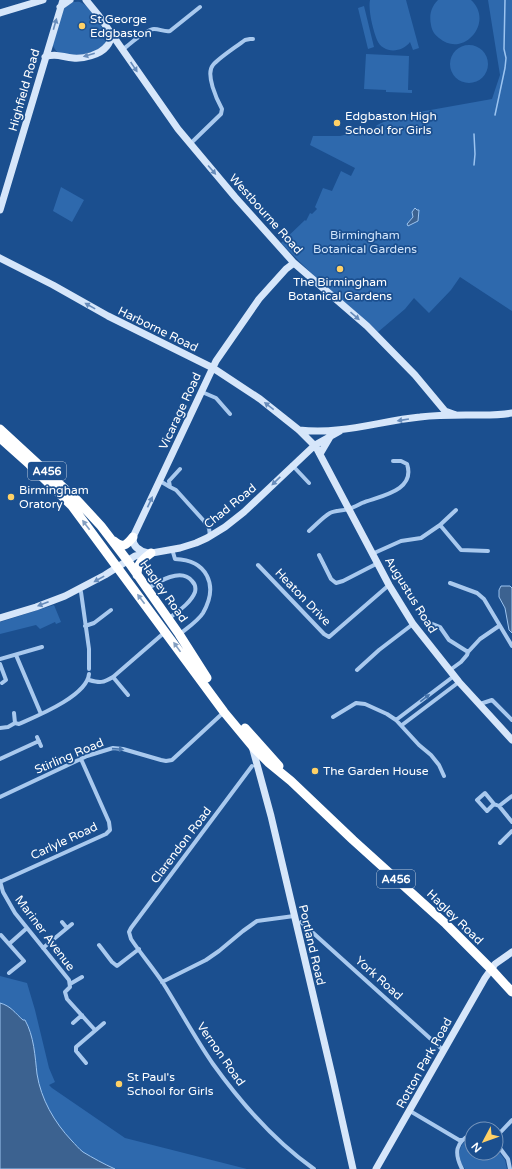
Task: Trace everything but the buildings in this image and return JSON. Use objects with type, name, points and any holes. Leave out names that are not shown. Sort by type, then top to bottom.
[{"type":"highway","name":"Hagley Road","points":[[0,429],[74,503],[118,568],[224,712],[253,747],[269,764],[291,781],[353,840],[446,924],[512,992]]},
{"type":"highway","name":"Hagley Road","points":[[0,438],[101,526],[179,634],[211,684],[244,728],[274,760],[291,781]]},
{"type":"highway","points":[[101,526],[102,537],[114,553],[118,568]]},
{"type":"highway","points":[[110,537],[119,545],[127,544],[132,537]]},
{"type":"highway","points":[[137,575],[137,567],[141,560],[151,553]]},
{"type":"highway","points":[[165,631],[165,622],[168,619]]},
{"type":"main road","points":[[0,13],[43,0]]},
{"type":"main road","points":[[61,3],[70,0]]},
{"type":"main road","name":"Westbourne Road","points":[[87,1],[190,145],[294,263],[367,326],[415,375],[443,413]]},
{"type":"main road","name":"Highfield Road","points":[[0,210],[61,3]]},
{"type":"main road","points":[[45,57],[50,54],[73,58],[92,55],[108,46],[112,34]]},
{"type":"main road","points":[[51,40],[51,45],[57,54]]},
{"type":"main road","name":"Harborne Road","points":[[0,258],[53,285],[108,316],[213,368],[260,399],[299,430],[316,450]]},
{"type":"main road","name":"Vicarage Road","points":[[132,537],[213,368],[232,337],[259,299],[286,269],[294,263]]},
{"type":"main road","points":[[299,430],[317,432],[340,431],[443,413],[456,415],[498,415],[512,413]]},
{"type":"main road","points":[[316,450],[332,435],[340,431]]},
{"type":"main road","points":[[316,450],[332,435]]},
{"type":"main road","name":"Chad Road","points":[[127,560],[134,556],[196,543],[210,536],[225,527],[244,512],[292,465],[316,450]]},
{"type":"main road","name":"Augustus Road","points":[[316,450],[389,585],[413,624],[459,682],[512,740]]},
{"type":"main road","points":[[132,537],[132,542],[137,549],[142,552],[151,553]]},
{"type":"main road","points":[[0,618],[36,607],[79,589],[118,568],[127,560]]},
{"type":"main road","name":"Portland Road","points":[[244,728],[253,747],[271,816],[353,1169]]},
{"type":"main road","points":[[491,969],[512,952]]},
{"type":"main road","name":"Rotton Park Road","points":[[376,1169],[443,1050],[491,969]]},
{"type":"street","points":[[122,50],[152,28],[170,32],[200,7]]},
{"type":"street","points":[[190,145],[221,114],[222,109],[216,98],[210,74],[213,65],[239,48],[245,40],[253,39]]},
{"type":"street","points":[[202,392],[216,398],[230,414]]},
{"type":"street","points":[[309,531],[331,512],[348,509],[394,492],[405,484],[409,471],[407,464],[401,461],[393,461]]},
{"type":"street","points":[[292,465],[309,483]]},
{"type":"street","points":[[170,487],[169,482],[180,468]]},
{"type":"street","points":[[160,481],[176,490],[204,521],[210,536]]},
{"type":"street","points":[[372,554],[401,542],[421,538],[440,525],[456,510]]},
{"type":"street","points":[[440,525],[461,550],[488,551]]},
{"type":"street","points":[[172,549],[175,559],[196,563],[204,570],[208,577],[210,586],[210,594],[202,614],[179,634]]},
{"type":"street","points":[[319,555],[331,579],[336,582],[343,581],[378,563]]},
{"type":"street","name":"Heaton Drive","points":[[258,565],[328,637],[389,585]]},
{"type":"street","points":[[147,589],[170,577],[187,577],[192,581],[196,587],[195,593],[189,601],[168,619]]},
{"type":"street","points":[[450,583],[477,593],[484,599],[512,646]]},
{"type":"street","points":[[0,728],[8,727],[15,723],[19,724],[73,697],[89,680],[90,657],[81,592],[79,589]]},
{"type":"street","points":[[85,626],[94,623],[111,610]]},
{"type":"street","points":[[430,623],[440,627],[450,640],[468,652]]},
{"type":"street","points":[[358,670],[378,650],[413,624]]},
{"type":"street","points":[[396,720],[452,673],[480,639],[499,626]]},
{"type":"street","points":[[89,680],[99,682],[106,681],[165,631]]},
{"type":"street","points":[[0,659],[42,647]]},
{"type":"street","points":[[16,655],[41,714]]},
{"type":"street","points":[[0,664],[6,680],[2,682]]},
{"type":"street","points":[[113,676],[128,695]]},
{"type":"street","points":[[402,725],[459,682]]},
{"type":"street","points":[[480,704],[492,700],[512,720]]},
{"type":"street","points":[[333,717],[356,703],[387,714],[402,725],[419,745],[431,755],[439,765],[444,776]]},
{"type":"street","points":[[14,712],[15,723]]},
{"type":"street","name":"Stirling Road","points":[[0,797],[81,759],[113,748],[123,749],[161,760],[172,760],[224,712]]},
{"type":"street","points":[[0,759],[38,739],[41,746]]},
{"type":"street","name":"Carlyle Road","points":[[0,882],[110,830],[109,822],[81,759]]},
{"type":"street","name":"Clarendon Road","points":[[130,936],[129,932],[131,928],[252,766]]},
{"type":"street","points":[[499,806],[512,796]]},
{"type":"street","points":[[494,804],[499,806],[512,822]]},
{"type":"street","points":[[500,843],[512,831]]},
{"type":"street","name":"Mariner Avenue","points":[[0,882],[9,903],[69,980],[70,987],[64,995],[95,1030]]},
{"type":"street","points":[[162,982],[206,960],[257,922],[294,916]]},
{"type":"street","points":[[62,922],[67,928]]},
{"type":"street","name":"York Road","points":[[302,922],[443,1050]]},
{"type":"street","points":[[43,948],[72,924]]},
{"type":"street","points":[[9,944],[27,928]]},
{"type":"street","points":[[1,935],[24,961],[9,973]]},
{"type":"street","name":"Vernon Road","points":[[130,936],[162,982],[212,1063],[249,1110],[280,1142],[314,1169]]},
{"type":"street","points":[[99,945],[117,966],[139,949]]},
{"type":"street","points":[[70,984],[82,977]]},
{"type":"street","points":[[73,1023],[82,1015]]},
{"type":"street","points":[[86,1063],[76,1051],[76,1047],[104,1023]]},
{"type":"street","points":[[410,1110],[459,1140],[462,1140],[458,1144],[457,1153],[462,1169]]},
{"type":"street","points":[[504,1128],[512,1120]]},
{"type":"street","points":[[504,1154],[508,1159],[510,1169]]},
{"type":"green space","points":[[370,0],[406,0],[419,48],[413,50],[410,42],[407,46],[398,50],[388,50],[380,45],[375,36],[371,20]]},
{"type":"green space","points":[[438,0],[471,0],[478,9],[480,18],[478,27],[473,35],[466,41],[458,44],[448,43],[436,36],[432,29],[430,15],[432,8]]},
{"type":"green space","name":"Birmingham Botanical Gardens","points":[[488,0],[512,0],[512,311],[460,277],[451,290],[429,313],[414,298],[405,309],[378,332],[311,273],[281,243],[305,220],[306,221],[310,213],[312,214],[317,209],[315,207],[323,188],[332,191],[341,171],[351,176],[355,168],[310,145],[313,136],[340,136],[375,128],[377,125],[397,116],[492,99],[500,75]]},
{"type":"green space","points":[[73,2],[81,2],[89,9],[108,37],[104,45],[95,51],[67,55],[57,52],[52,44],[62,9]]},
{"type":"green space","points":[[364,6],[374,47],[368,49],[358,8]]},
{"type":"green space","points":[[465,45],[473,45],[483,50],[487,57],[487,71],[483,78],[473,83],[465,83],[455,78],[453,75],[450,68],[450,60],[455,50],[458,48]]},
{"type":"green space","points":[[366,54],[409,56],[408,90],[412,90],[412,93],[364,89]]},
{"type":"green space","points":[[61,187],[84,200],[72,222],[53,211]]},
{"type":"green space","points":[[54,605],[61,622],[56,624],[55,622],[40,629],[36,625],[0,634],[0,622]]},
{"type":"green space","points":[[0,976],[27,983],[49,1068],[55,1082],[49,1085],[52,1088],[125,1138],[247,1169],[0,1169]]},
{"type":"green space","points":[[464,1142],[464,1161],[504,1161],[504,1159],[507,1169],[465,1169],[460,1160],[461,1146]]},
{"type":"shaded area","points":[[415,208],[419,210],[418,221],[408,226],[407,224],[413,217],[412,212]]},
{"type":"shaded area","points":[[501,586],[510,586],[512,588],[512,633],[509,630],[505,608],[499,597],[499,590]]},
{"type":"shaded area","points":[[0,1003],[10,1008],[23,1020],[25,1020],[28,1026],[35,1053],[39,1083],[45,1101],[49,1110],[65,1134],[83,1152],[115,1169],[0,1169]]},
{"type":"waterway","points":[[495,115],[506,58],[504,49],[505,0]]},
{"type":"waterway","points":[[474,134],[474,165]]},
{"type":"place","name":"St George Edgbaston","points":[[82,26]]},
{"type":"place","name":"Edgbaston High School for Girls","points":[[337,123]]},
{"type":"place","name":"The Birmingham Botanical Gardens","points":[[340,269]]},
{"type":"place","name":"Birmingham Oratory","points":[[11,497]]},
{"type":"place","name":"The Garden House","points":[[315,771]]},
{"type":"place","name":"St Paul's School for Girls","points":[[119,1084]]}]
